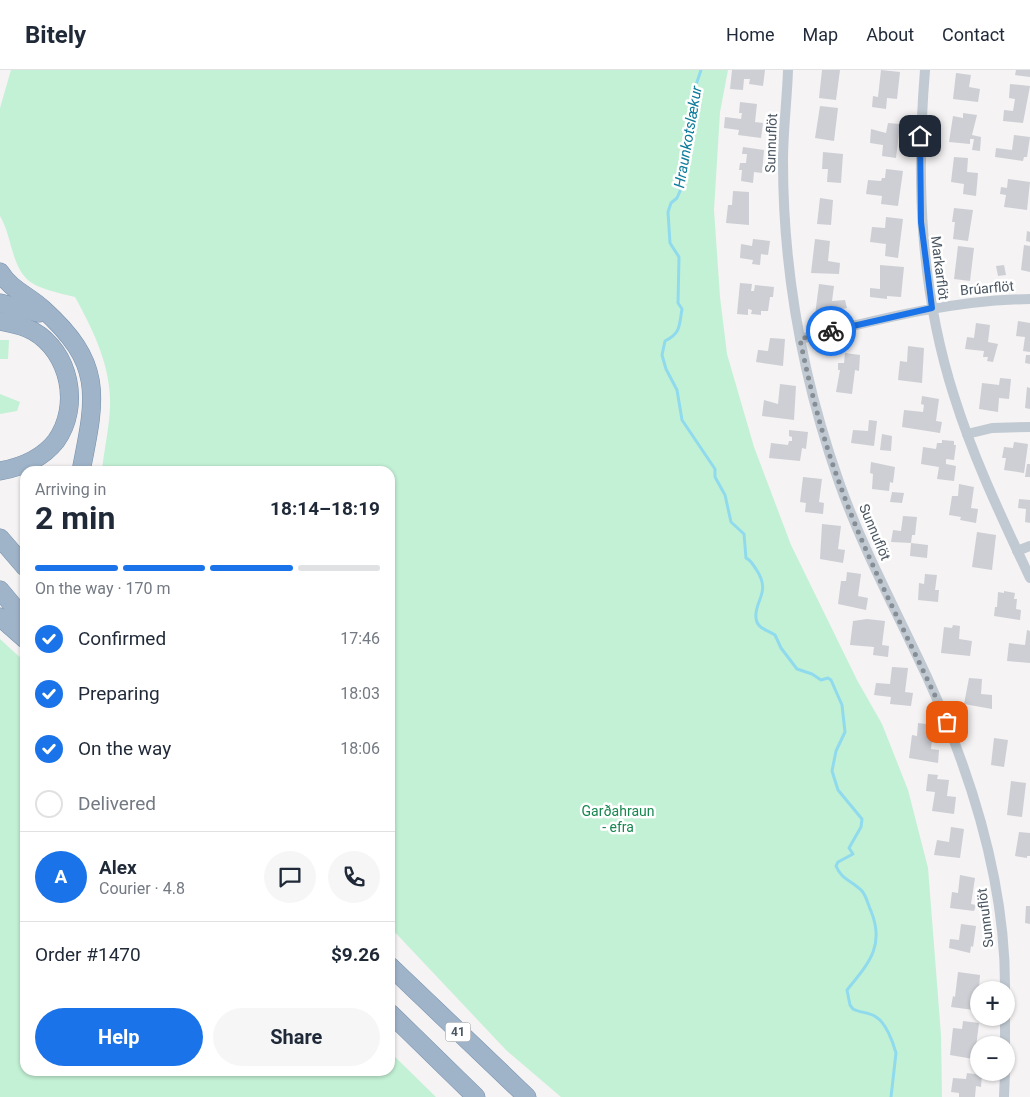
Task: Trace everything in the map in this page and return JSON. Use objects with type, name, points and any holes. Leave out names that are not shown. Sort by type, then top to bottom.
[{"type":"highway","points":[[0,272],[14,290],[63,327],[78,347],[91,382],[87,442],[82,466]]},
{"type":"highway","points":[[0,303],[51,317]]},
{"type":"highway","points":[[0,321],[32,330],[50,344],[64,367],[69,384],[70,405],[65,425],[50,448],[22,466]]},
{"type":"highway","points":[[0,471],[20,466]]},
{"type":"highway","points":[[0,538],[20,561]]},
{"type":"highway","points":[[0,590],[20,614]]},
{"type":"highway","points":[[0,617],[20,635]]},
{"type":"highway","name":"41","points":[[395,971],[527,1097]]},
{"type":"highway","name":"41","points":[[395,1018],[476,1097]]},
{"type":"street","name":"Sunnuflöt","points":[[788,70],[783,160],[784,202],[790,271],[800,339],[812,393],[839,483],[868,554],[952,733],[969,782],[993,875],[1000,922],[1004,981]]},
{"type":"street","name":"Markarflöt","points":[[925,70],[920,136],[921,222],[932,308],[953,395],[966,434],[988,491],[1030,578]]},
{"type":"street","name":"Brúarflöt","points":[[800,339],[932,308],[999,300],[1030,299]]},
{"type":"street","points":[[966,434],[992,428],[1030,427]]},
{"type":"street","points":[[1018,552],[1030,546]]},
{"type":"street","points":[[1004,1081],[1004,1097]]},
{"type":"green space","name":"Garðahraun - efra","points":[[11,70],[728,70],[720,112],[714,210],[720,297],[727,354],[754,447],[791,545],[857,680],[882,724],[908,790],[928,868],[941,1035],[942,1097],[561,1097],[506,1050],[395,932],[395,466],[103,466],[110,398],[103,358],[88,321],[75,297],[41,288],[29,281],[20,271],[0,216],[0,108]]},
{"type":"green space","points":[[0,340],[9,340],[8,359],[0,359]]},
{"type":"green space","points":[[0,394],[20,402],[17,411],[0,414]]},
{"type":"green space","points":[[0,639],[20,657],[20,1076],[395,1076],[395,1057],[436,1097],[0,1097]]},
{"type":"building","points":[[732,70],[765,70],[763,86],[749,84],[750,79],[744,79],[743,90],[730,89]]},
{"type":"building","points":[[822,70],[840,70],[836,100],[819,98]]},
{"type":"building","points":[[881,70],[900,72],[897,99],[887,98],[886,109],[872,107],[873,96],[878,97]]},
{"type":"building","points":[[1016,70],[1030,70],[1030,77],[1015,75]]},
{"type":"building","points":[[956,73],[971,75],[969,87],[980,89],[978,102],[953,99]]},
{"type":"building","points":[[1010,84],[1030,86],[1023,123],[1003,121],[1004,110],[1013,111],[1015,99],[1009,98]]},
{"type":"building","points":[[740,102],[757,104],[755,122],[763,123],[761,138],[738,135],[739,130],[724,128],[725,117],[741,119],[742,113],[739,113]]},
{"type":"building","points":[[820,106],[838,108],[834,141],[815,138]]},
{"type":"building","points":[[963,113],[977,115],[972,135],[981,137],[980,151],[972,150],[974,139],[970,139],[970,144],[949,142],[953,116],[963,118]]},
{"type":"building","points":[[888,123],[900,124],[896,158],[882,156],[883,145],[870,143],[871,129],[886,133]]},
{"type":"building","points":[[1014,135],[1030,137],[1027,157],[1024,157],[1023,161],[995,157],[996,148],[1012,150]]},
{"type":"building","points":[[743,147],[764,150],[762,173],[754,172],[753,183],[741,181],[742,170],[739,170],[740,163],[746,163],[747,154],[742,154]]},
{"type":"building","points":[[823,152],[843,154],[841,183],[827,182],[828,169],[822,169]]},
{"type":"building","points":[[954,157],[968,158],[967,172],[978,173],[976,196],[963,194],[964,184],[951,182]]},
{"type":"building","points":[[886,169],[903,171],[898,206],[881,204],[882,196],[866,194],[868,180],[881,181],[882,178],[885,178]]},
{"type":"building","points":[[1008,179],[1030,182],[1027,210],[1004,207],[1006,195],[1000,194],[1001,187],[1007,188]]},
{"type":"building","points":[[733,191],[749,192],[749,225],[726,223],[728,205],[732,205]]},
{"type":"building","points":[[820,198],[833,200],[831,225],[817,224]]},
{"type":"building","points":[[954,208],[973,210],[968,241],[953,239],[955,222],[952,222]]},
{"type":"building","points":[[886,217],[903,219],[898,258],[885,256],[886,244],[870,242],[872,227],[885,228]]},
{"type":"building","points":[[1027,231],[1030,232],[1030,242],[1026,241]]},
{"type":"building","points":[[753,239],[770,241],[768,255],[761,254],[760,265],[752,264],[753,260],[740,258],[741,244],[752,246]]},
{"type":"building","points":[[815,239],[830,241],[828,261],[840,263],[839,274],[811,273]]},
{"type":"building","points":[[1024,245],[1030,246],[1030,272],[1021,270]]},
{"type":"building","points":[[958,246],[974,248],[970,281],[954,279]]},
{"type":"building","points":[[880,265],[904,267],[901,297],[887,296],[887,299],[870,297],[870,288],[880,289]]},
{"type":"building","points":[[1004,265],[1006,275],[998,276],[996,266]]},
{"type":"building","points":[[740,283],[752,284],[751,291],[754,291],[755,285],[774,287],[768,311],[761,311],[761,315],[751,314],[752,310],[748,309],[748,315],[737,314]]},
{"type":"building","points":[[819,284],[834,286],[832,301],[845,300],[847,308],[815,315]]},
{"type":"building","points":[[1018,321],[1030,323],[1030,352],[1023,351],[1025,337],[1016,336]]},
{"type":"building","points":[[976,323],[990,325],[988,342],[998,344],[993,362],[987,361],[988,357],[983,357],[984,351],[965,349],[967,337],[974,338]]},
{"type":"building","points":[[770,338],[785,339],[783,366],[756,362],[758,350],[768,351]]},
{"type":"building","points":[[908,346],[924,348],[922,383],[898,380],[900,361],[907,362]]},
{"type":"building","points":[[845,353],[860,355],[859,371],[855,370],[852,394],[836,392],[840,370],[838,370],[838,363],[844,363]]},
{"type":"building","points":[[1026,355],[1030,355],[1030,364],[1025,363]]},
{"type":"building","points":[[1000,378],[1011,379],[1009,399],[999,398],[998,412],[979,409],[982,383],[999,385]]},
{"type":"building","points":[[780,384],[796,386],[794,420],[762,416],[764,400],[778,404]]},
{"type":"building","points":[[1027,387],[1030,388],[1030,409],[1025,408]]},
{"type":"building","points":[[922,396],[939,399],[936,421],[942,422],[940,433],[902,427],[904,410],[923,412]]},
{"type":"building","points":[[869,420],[877,421],[874,446],[851,443],[853,430],[868,431]]},
{"type":"building","points":[[789,430],[808,432],[806,449],[802,448],[800,461],[769,458],[771,443],[788,445],[789,441],[792,441],[792,437],[789,436]]},
{"type":"building","points":[[882,434],[892,436],[891,451],[880,450]]},
{"type":"building","points":[[942,440],[954,441],[954,445],[956,445],[954,460],[946,459],[946,464],[956,466],[954,481],[937,479],[939,467],[921,464],[923,447],[936,449],[937,443],[942,443]]},
{"type":"building","points":[[1014,442],[1028,444],[1024,473],[1004,470],[1006,458],[1002,458],[1004,447],[1013,448]]},
{"type":"building","points":[[871,462],[895,467],[893,483],[890,482],[889,491],[872,489],[873,474],[870,473]]},
{"type":"building","points":[[1027,464],[1030,464],[1030,477],[1025,477]]},
{"type":"building","points":[[803,477],[822,479],[819,502],[824,503],[823,514],[805,512],[806,503],[800,502]]},
{"type":"building","points":[[959,484],[974,487],[971,508],[978,509],[976,523],[960,520],[961,517],[949,515],[952,496],[958,496]]},
{"type":"building","points":[[892,492],[904,493],[902,503],[890,502]]},
{"type":"building","points":[[1019,499],[1030,500],[1030,523],[1025,522],[1026,509],[1018,508]]},
{"type":"building","points":[[903,516],[917,517],[915,535],[912,535],[911,543],[891,542],[893,530],[901,531]]},
{"type":"building","points":[[822,524],[841,526],[838,549],[845,550],[843,563],[820,559]]},
{"type":"building","points":[[977,532],[996,535],[992,570],[972,567]]},
{"type":"building","points":[[911,543],[928,545],[927,558],[910,556]]},
{"type":"building","points":[[847,572],[861,574],[858,596],[868,598],[866,610],[838,604],[841,581],[846,581]]},
{"type":"building","points":[[925,574],[937,575],[935,590],[939,590],[938,602],[918,600],[919,583],[924,584]]},
{"type":"building","points":[[1004,591],[1015,593],[1014,599],[1017,599],[1016,609],[1021,610],[1020,620],[994,616],[998,592],[1004,593]]},
{"type":"building","points":[[867,619],[885,621],[882,645],[889,646],[888,657],[873,655],[874,647],[850,645],[853,621]]},
{"type":"building","points":[[953,625],[960,626],[959,639],[972,641],[970,656],[941,653],[944,627],[952,628]]},
{"type":"building","points":[[1027,630],[1030,631],[1030,663],[1007,661],[1009,643],[1025,645]]},
{"type":"building","points":[[892,667],[908,668],[905,692],[913,693],[911,706],[890,704],[891,697],[874,695],[876,683],[890,684]]},
{"type":"building","points":[[969,678],[982,679],[981,694],[992,695],[992,709],[964,704]]},
{"type":"building","points":[[918,723],[934,725],[931,749],[939,750],[938,763],[909,758],[912,735],[917,736]]},
{"type":"building","points":[[994,738],[1008,740],[1004,767],[991,765]]},
{"type":"building","points":[[928,774],[938,775],[937,779],[949,780],[947,796],[956,797],[954,814],[932,811],[935,792],[926,791]]},
{"type":"building","points":[[1011,781],[1026,783],[1022,817],[1007,815]]},
{"type":"building","points":[[951,827],[964,829],[960,858],[934,855],[937,840],[949,842]]},
{"type":"building","points":[[1019,832],[1030,833],[1030,856],[1027,856],[1027,858],[1015,856]]},
{"type":"building","points":[[960,875],[975,878],[971,904],[976,905],[974,911],[950,908],[952,892],[958,893]]},
{"type":"building","points":[[1026,906],[1030,906],[1030,924],[1025,923]]},
{"type":"building","points":[[961,924],[976,926],[973,947],[971,946],[970,953],[949,948],[950,939],[959,940]]},
{"type":"building","points":[[958,972],[980,975],[980,981],[970,981],[970,1009],[951,1007],[953,996],[955,997]]},
{"type":"building","points":[[963,1021],[970,1022],[970,1026],[979,1026],[977,1036],[970,1036],[970,1058],[950,1055],[953,1028],[962,1029]]},
{"type":"building","points":[[967,1073],[970,1073],[970,1081],[982,1081],[981,1087],[976,1086],[975,1097],[959,1097],[959,1093],[951,1092],[953,1078],[966,1079]]},
{"type":"waterway","name":"Hraunkotslækur","points":[[701,70],[693,94],[680,191],[677,198],[671,203],[668,212],[670,243],[679,257],[678,303],[682,309],[680,324],[677,332],[665,341],[662,355],[666,369],[677,390],[682,420],[715,469],[715,477],[725,495],[731,522],[744,534],[746,558],[752,563],[761,577],[763,590],[756,612],[758,625],[775,635],[781,648],[797,669],[812,674],[821,680],[828,678],[831,680],[842,705],[845,732],[836,751],[832,771],[838,790],[862,819],[861,827],[849,848],[853,854],[838,862],[836,866],[847,880],[863,892],[875,923],[876,934],[873,954],[847,990],[850,1005],[853,1009],[871,1014],[880,1020],[891,1038],[896,1053],[891,1097]]},
{"type":"way so far","points":[[831,331],[800,339],[816,410],[839,483],[868,554],[947,722]]},
{"type":"route","points":[[831,331],[932,308],[921,222],[920,136]]}]
